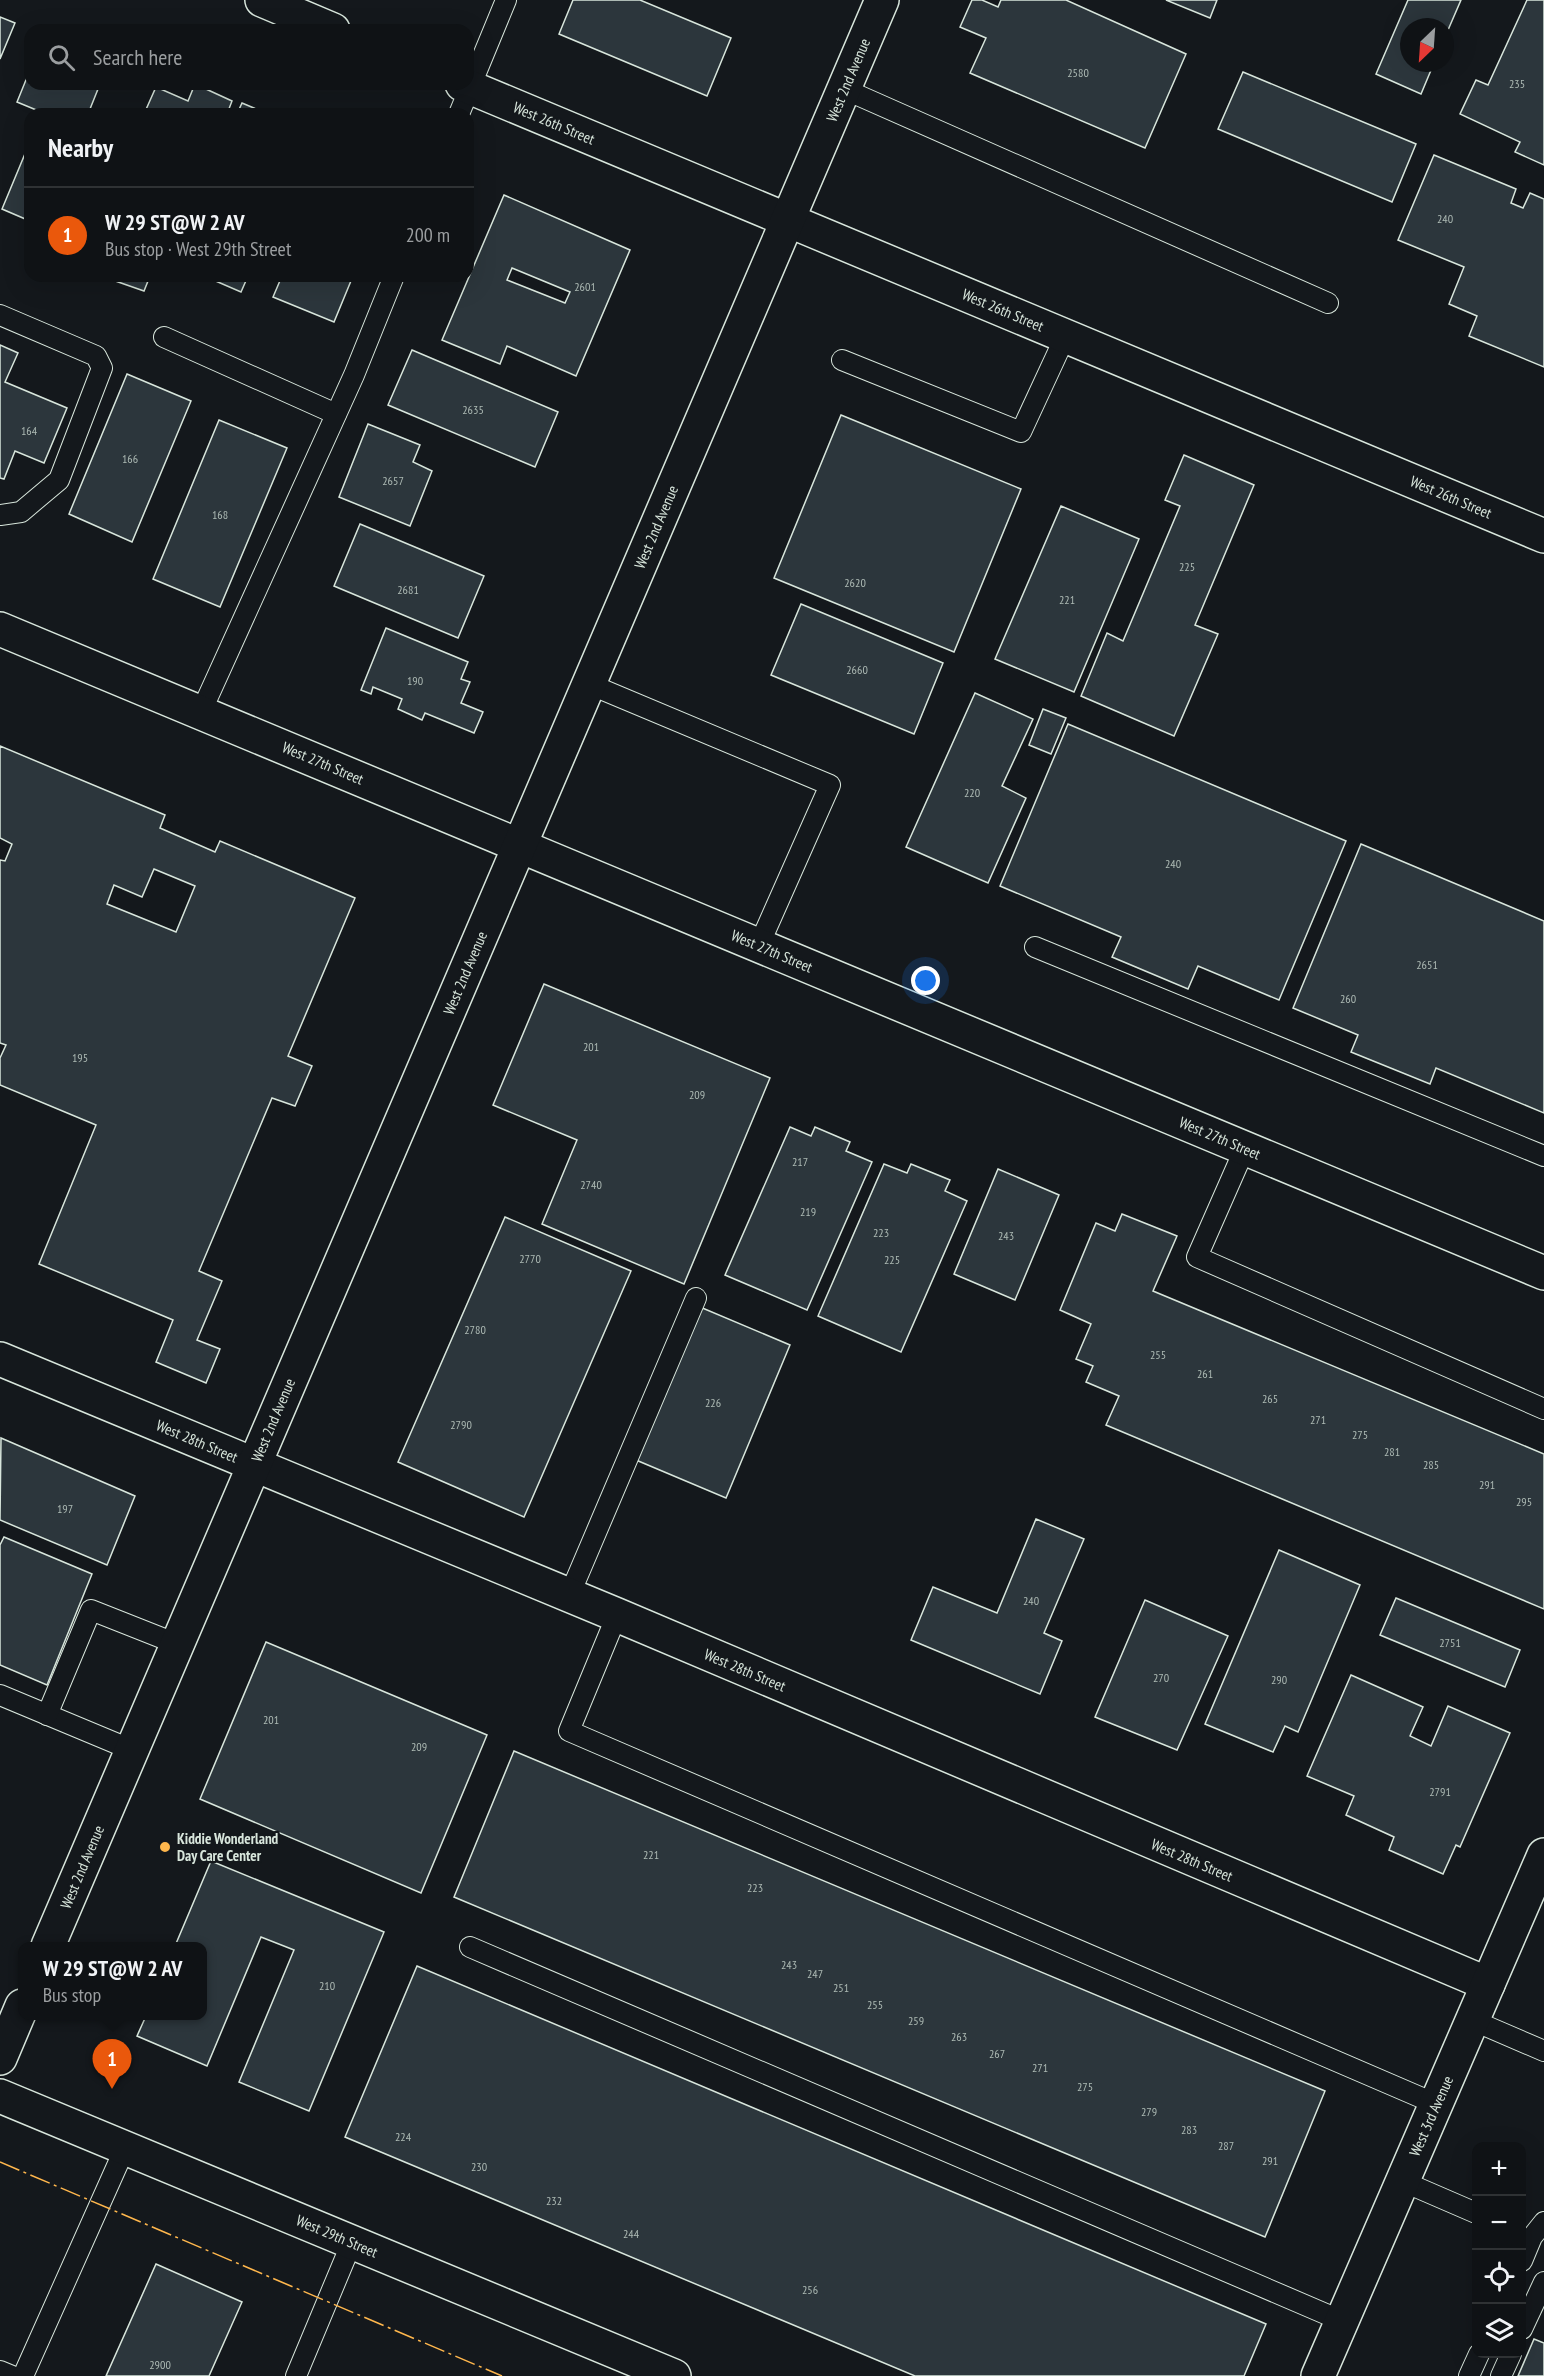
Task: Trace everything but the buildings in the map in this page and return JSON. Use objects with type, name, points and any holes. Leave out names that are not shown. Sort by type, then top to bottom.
[{"type":"street","points":[[262,0],[319,24]]},
{"type":"street","name":"West 2nd Avenue","points":[[50,1942],[882,0]]},
{"type":"street","name":"West 26th Street","points":[[464,95],[787,221],[1544,536]]},
{"type":"street","name":"West 27th Street","points":[[0,628],[1544,1273]]},
{"type":"street","name":"West 28th Street","points":[[0,1359],[617,1615],[1488,1984]]},
{"type":"street","name":"West 3rd Avenue","points":[[1318,2376],[1544,1855]]},
{"type":"street","points":[[0,2058],[18,2015]]},
{"type":"street","name":"West 29th Street","points":[[0,2096],[352,2242],[626,2367],[674,2376]]},
{"type":"lane","points":[[474,72],[506,0]]},
{"type":"lane","points":[[844,88],[1328,303]]},
{"type":"lane","points":[[201,712],[336,414],[391,282]]},
{"type":"lane","points":[[0,315],[96,356],[102,368],[58,480],[21,512],[0,514]]},
{"type":"lane","points":[[164,337],[336,414]]},
{"type":"lane","points":[[842,360],[1021,432],[1065,337]]},
{"type":"lane","points":[[589,684],[830,784],[759,945]]},
{"type":"lane","points":[[1035,947],[1544,1156]]},
{"type":"lane","points":[[1245,1148],[1197,1257],[1544,1409]]},
{"type":"lane","points":[[570,1596],[696,1298]]},
{"type":"lane","points":[[47,1715],[91,1610],[177,1644]]},
{"type":"lane","points":[[617,1615],[569,1731],[1436,2104]]},
{"type":"lane","points":[[0,1695],[132,1750]]},
{"type":"lane","points":[[470,1947],[1342,2321]]},
{"type":"lane","points":[[1472,2020],[1544,2051]]},
{"type":"lane","points":[[24,2376],[125,2148]]},
{"type":"lane","points":[[1402,2181],[1472,2211]]},
{"type":"lane","points":[[1525,2250],[1533,2230]]},
{"type":"lane","points":[[296,2376],[352,2242]]},
{"type":"lane","points":[[1526,2319],[1544,2282]]},
{"type":"lane","points":[[1526,2326],[1544,2313]]},
{"type":"lane","points":[[1469,2376],[1477,2358]]},
{"type":"lane","points":[[1501,2376],[1509,2358]]},
{"type":"lane","points":[[0,2371],[12,2376]]},
{"type":"power","points":[[0,2162],[502,2376]]},
{"type":"place","name":"Kiddie Wonderland Day Care Center","points":[[165,1847]]},
{"type":"place","name":"W 29 ST@W 2 AV","points":[[112,2089]]}]
